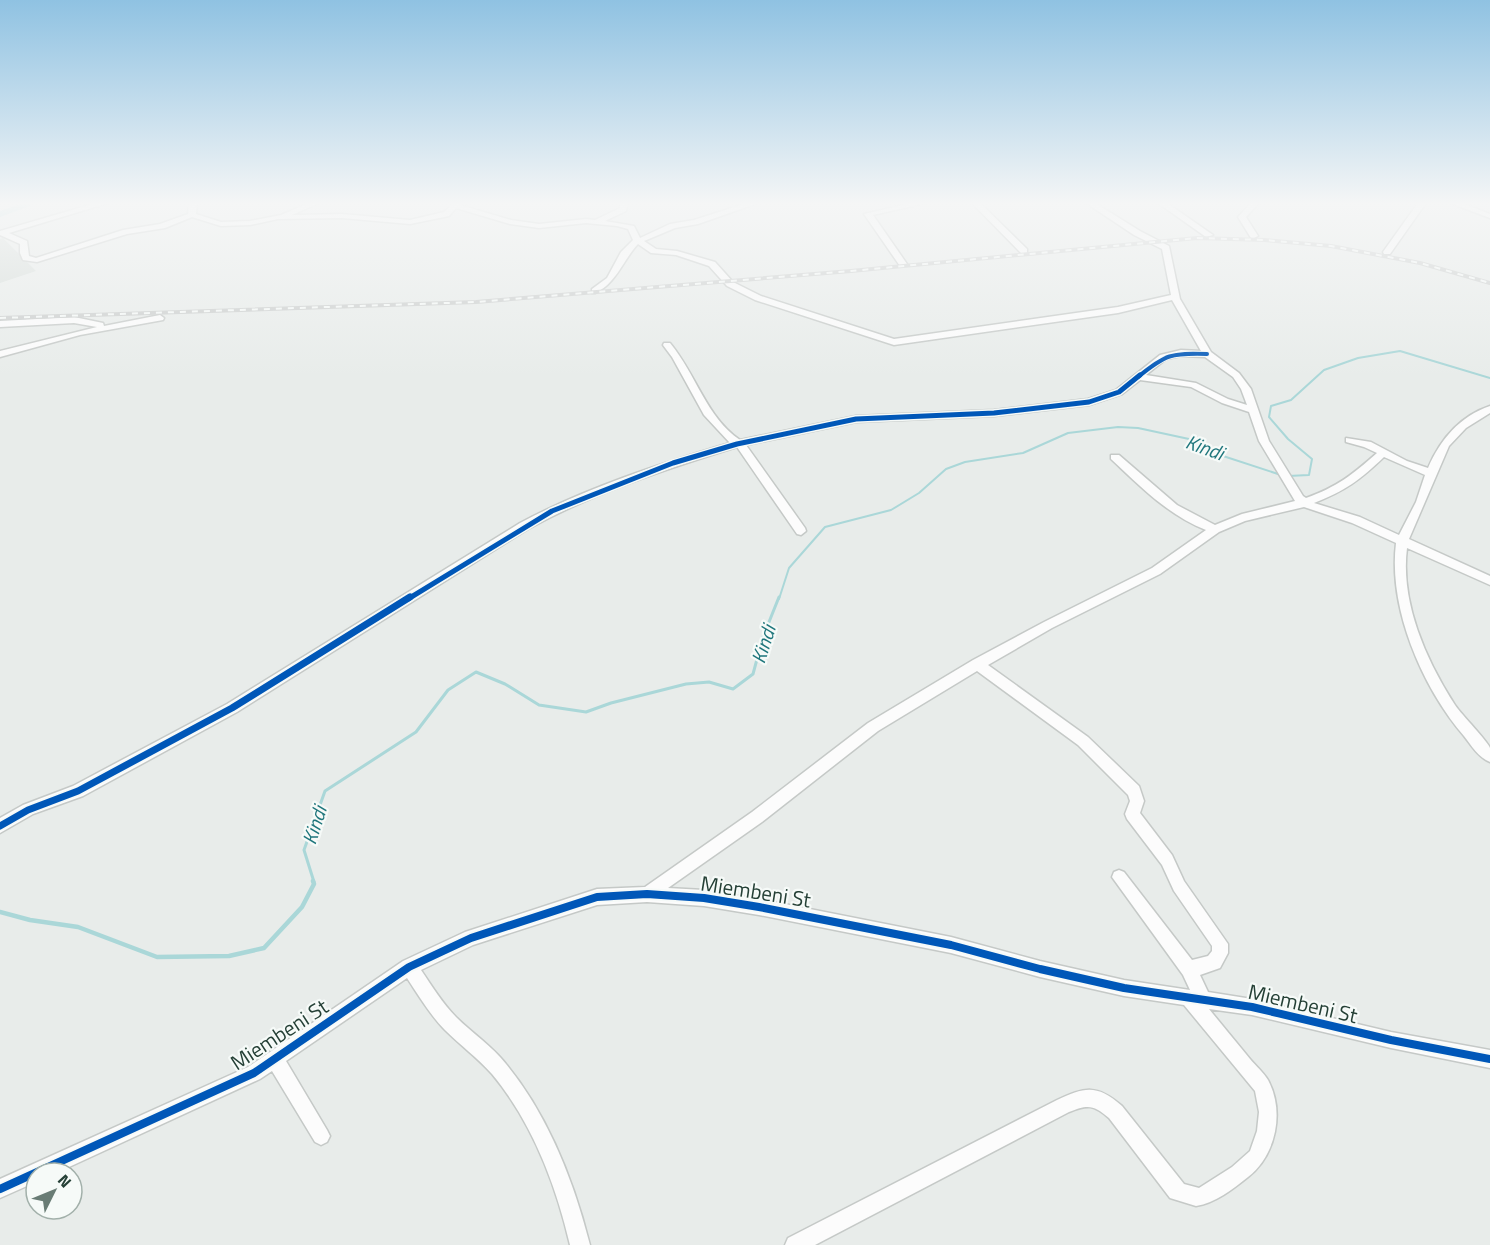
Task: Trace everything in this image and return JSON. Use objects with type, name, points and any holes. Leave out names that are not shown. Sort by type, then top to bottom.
[{"type":"street","points":[[595,291],[610,279],[619,261]]},
{"type":"street","points":[[703,261],[712,264],[730,284],[758,298],[894,342],[1118,310],[1175,297]]},
{"type":"street","points":[[1168,261],[1175,297],[1207,354],[1236,375],[1250,395],[1252,410],[1275,462],[1299,499],[1304,503],[1356,520],[1490,581]]},
{"type":"street","points":[[0,354],[79,333],[160,318]]},
{"type":"street","points":[[0,324],[74,320],[102,325],[134,324]]},
{"type":"street","points":[[667,345],[676,356],[707,413],[738,443],[801,531]]},
{"type":"street","points":[[0,825],[24,809],[55,801],[88,786],[232,708],[524,526],[552,511],[673,463],[738,443],[856,419],[994,412],[1089,402],[1112,396],[1163,357],[1181,353],[1207,354]]},
{"type":"street","points":[[1139,377],[1193,385],[1225,401],[1252,410]]},
{"type":"street","points":[[1490,409],[1473,418],[1446,440],[1430,473],[1423,498],[1402,542],[1401,579],[1407,614],[1433,680],[1452,711],[1490,756]]},
{"type":"street","points":[[1349,440],[1362,442],[1430,473]]},
{"type":"street","points":[[647,894],[757,817],[873,727],[976,664],[1156,571],[1215,529],[1242,518],[1304,503],[1336,491],[1359,475],[1383,453]]},
{"type":"street","points":[[1115,457],[1185,518],[1215,529]]},
{"type":"street","points":[[976,664],[1083,741],[1134,791],[1137,801],[1132,814],[1167,860],[1179,886],[1220,944],[1220,953],[1214,962],[1189,969]]},
{"type":"street","points":[[795,1245],[1063,1106],[1083,1099],[1094,1098],[1111,1107],[1177,1191],[1189,1196],[1201,1197],[1256,1158],[1266,1134],[1267,1096],[1196,999],[1189,969],[1119,877]]},
{"type":"street","name":"Miembeni St","points":[[0,1189],[215,1092],[275,1060],[409,967],[471,938],[597,897],[647,894],[704,898],[859,926],[951,945],[1040,969],[1124,988],[1252,1007],[1391,1040],[1490,1059]]},
{"type":"street","points":[[409,967],[448,1022],[500,1070],[519,1098],[560,1181],[574,1217],[580,1245]]},
{"type":"street","points":[[275,1060],[321,1137]]},
{"type":"shaded area","points":[[0,261],[26,261],[36,271],[0,283]]},
{"type":"waterway","name":"Kindi","points":[[1288,476],[1309,475],[1312,459],[1288,439],[1269,417],[1271,406],[1291,400],[1324,370],[1358,358],[1400,351],[1490,378]]},
{"type":"waterway","name":"Kindi","points":[[779,599],[789,568],[825,527],[891,510],[919,493],[946,469],[965,462],[1023,453],[1068,433],[1118,427],[1138,428],[1189,439],[1220,455],[1281,475]]},
{"type":"waterway","name":"Kindi","points":[[314,882],[304,850],[325,791],[416,732],[448,690],[476,672],[505,684],[539,705],[586,712],[611,703],[686,684],[709,682],[733,689],[753,674],[763,637],[779,597]]},
{"type":"waterway","name":"Kindi","points":[[0,912],[30,920],[78,927],[157,957],[229,956],[264,948],[302,907],[314,884],[313,881]]},
{"type":"railway","points":[[0,318],[476,302],[955,261]]},
{"type":"railway","points":[[1410,261],[1490,283]]},
{"type":"cycle path","points":[[0,826],[18,814],[78,791],[232,708],[524,526],[552,511],[673,463],[737,444],[856,419],[994,413],[1089,402],[1119,392],[1163,357],[1181,353],[1207,354]]},
{"type":"cycle path","points":[[0,1189],[254,1073],[409,967],[471,938],[597,897],[647,894],[704,898],[759,907],[951,945],[1040,969],[1124,988],[1252,1007],[1391,1040],[1490,1059]]}]
